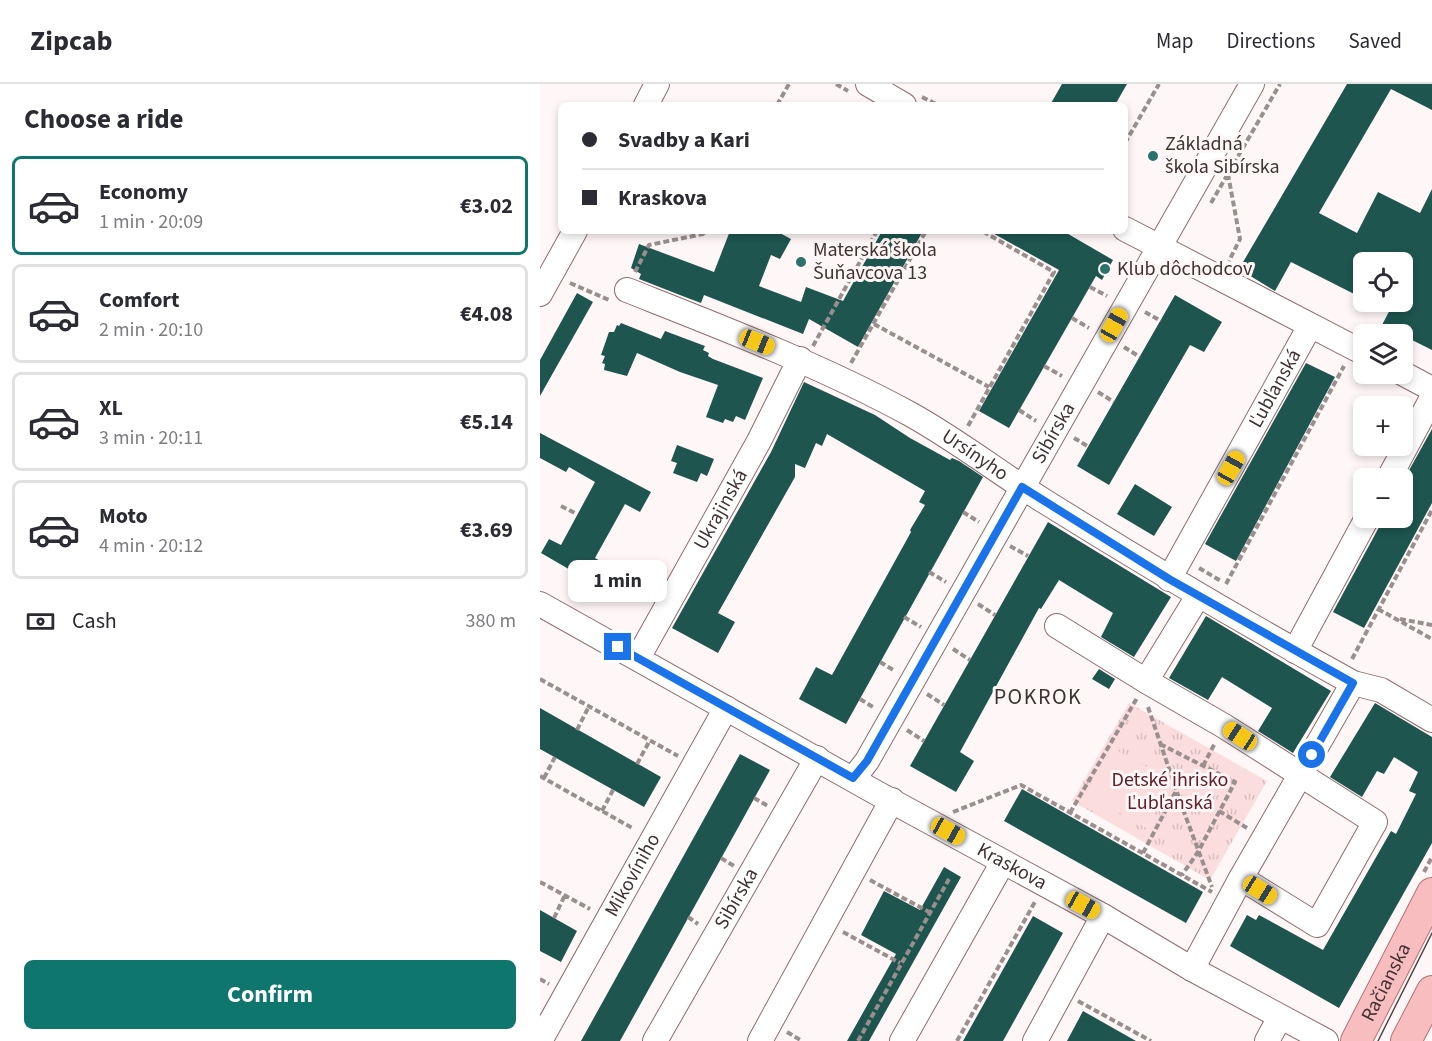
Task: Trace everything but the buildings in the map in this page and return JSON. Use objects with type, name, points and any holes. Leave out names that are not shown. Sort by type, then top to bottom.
[{"type":"main road","name":"Račianska","points":[[1356,1041],[1432,893]]},
{"type":"main road","points":[[1406,1041],[1432,991]]},
{"type":"street","points":[[648,102],[657,84]]},
{"type":"street","points":[[868,84],[899,102]]},
{"type":"street","name":"Sibírska","points":[[853,778],[867,761],[1252,84]]},
{"type":"street","points":[[1128,231],[1310,326],[1353,357]]},
{"type":"street","points":[[540,294],[573,234]]},
{"type":"street","name":"Ursínyho","points":[[622,290],[806,354],[852,383],[913,416],[981,458],[1022,487],[1198,596],[1295,651],[1353,671],[1381,690],[1431,715]]},
{"type":"street","name":"Ľubľanská","points":[[1169,579],[1310,326]]},
{"type":"street","name":"Ukrajinská","points":[[638,658],[806,354]]},
{"type":"street","points":[[1413,380],[1432,389]]},
{"type":"street","points":[[1394,468],[1432,398]]},
{"type":"street","points":[[1295,651],[1363,528]]},
{"type":"street","points":[[1146,681],[1198,596]]},
{"type":"street","name":"Kraskova","points":[[540,604],[1102,916],[1192,969],[1326,1041]]},
{"type":"street","points":[[1057,626],[1224,726],[1375,822],[1317,926],[1241,878]]},
{"type":"street","points":[[1192,969],[1300,775],[1353,671]]},
{"type":"street","name":"Mikovíniho","points":[[540,1041],[726,708]]},
{"type":"street","name":"Sibírska","points":[[655,1041],[817,758]]},
{"type":"street","points":[[760,1041],[892,800]]},
{"type":"street","points":[[902,1041],[1003,862]]},
{"type":"street","points":[[1035,1041],[1102,916]]},
{"type":"street","points":[[1267,1041],[1280,1017]]},
{"type":"path","points":[[779,102],[789,84]]},
{"type":"path","points":[[1128,138],[1159,84]]},
{"type":"path","points":[[1226,268],[1240,239],[1228,174]]},
{"type":"path","points":[[568,282],[622,290],[649,245],[703,234]]},
{"type":"path","points":[[806,354],[876,234]]},
{"type":"path","points":[[849,367],[924,234]]},
{"type":"path","points":[[964,432],[1054,272],[987,234]]},
{"type":"path","points":[[1090,287],[1107,296]]},
{"type":"path","points":[[1139,320],[1144,311],[1161,321]]},
{"type":"path","points":[[1072,318],[1089,328]]},
{"type":"path","points":[[874,324],[989,387]]},
{"type":"path","points":[[1118,355],[1129,337]]},
{"type":"path","points":[[1124,346],[1140,357]]},
{"type":"path","points":[[1226,584],[1353,362]]},
{"type":"path","points":[[1044,366],[1062,376]]},
{"type":"path","points":[[1092,400],[1102,382]]},
{"type":"path","points":[[1097,391],[1114,402]]},
{"type":"path","points":[[1019,410],[1036,421]]},
{"type":"path","points":[[1071,436],[1089,447]]},
{"type":"path","points":[[561,506],[578,514]]},
{"type":"path","points":[[1353,671],[1378,609],[1432,510]]},
{"type":"path","points":[[963,512],[979,523]]},
{"type":"path","points":[[1010,545],[1028,556]]},
{"type":"path","points":[[929,572],[946,582]]},
{"type":"path","points":[[977,604],[995,615]]},
{"type":"path","points":[[1378,609],[1432,639]]},
{"type":"path","points":[[904,617],[921,627]]},
{"type":"path","points":[[1396,618],[1432,625]]},
{"type":"path","points":[[952,649],[969,660]]},
{"type":"path","points":[[880,662],[895,672]]},
{"type":"path","points":[[540,679],[684,759]]},
{"type":"path","points":[[951,812],[1021,785],[1070,813],[1214,893],[1176,791],[1148,705],[1140,693],[1070,813]]},
{"type":"path","points":[[926,694],[944,705]]},
{"type":"path","points":[[860,699],[874,708]]},
{"type":"path","points":[[577,730],[589,706]]},
{"type":"path","points":[[906,729],[924,741]]},
{"type":"path","points":[[637,764],[650,740]]},
{"type":"path","points":[[1160,744],[1235,782],[1198,852],[1182,875]]},
{"type":"path","points":[[555,757],[542,777],[643,834]]},
{"type":"path","points":[[603,811],[613,790]]},
{"type":"path","points":[[1143,853],[1176,791]]},
{"type":"path","points":[[754,798],[771,808]]},
{"type":"path","points":[[1181,804],[1197,800]]},
{"type":"path","points":[[1219,812],[1264,838]]},
{"type":"path","points":[[721,858],[737,868]]},
{"type":"path","points":[[869,879],[930,912]]},
{"type":"path","points":[[858,1041],[949,879]]},
{"type":"path","points":[[540,882],[598,914]]},
{"type":"path","points":[[554,918],[565,895]]},
{"type":"path","points":[[957,1041],[1036,900]]},
{"type":"path","points":[[840,930],[900,963]]},
{"type":"path","points":[[1062,992],[1151,1041]]},
{"type":"path","points":[[784,1030],[802,1041]]},
{"type":"green space","name":"Detské ihrisko Ľubľanská","points":[[1129,703],[1267,781],[1210,880],[1072,801]]},
{"type":"green space","points":[[1111,747],[1171,780],[1146,828],[1085,793]]},
{"type":"tram line","points":[[1378,1041],[1432,933]]},
{"type":"place","name":"Základná škola Sibírska","points":[[1153,156]]},
{"type":"place","name":"Materská škola Šuňavcova 13","points":[[801,262]]},
{"type":"place","name":"Klub dôchodcov","points":[[1105,269]]},
{"type":"district","name":"POKROK","points":[[1038,697]]},
{"type":"route","points":[[618,647],[853,778],[867,761],[1022,487],[1169,579],[1353,683],[1312,755]]}]
